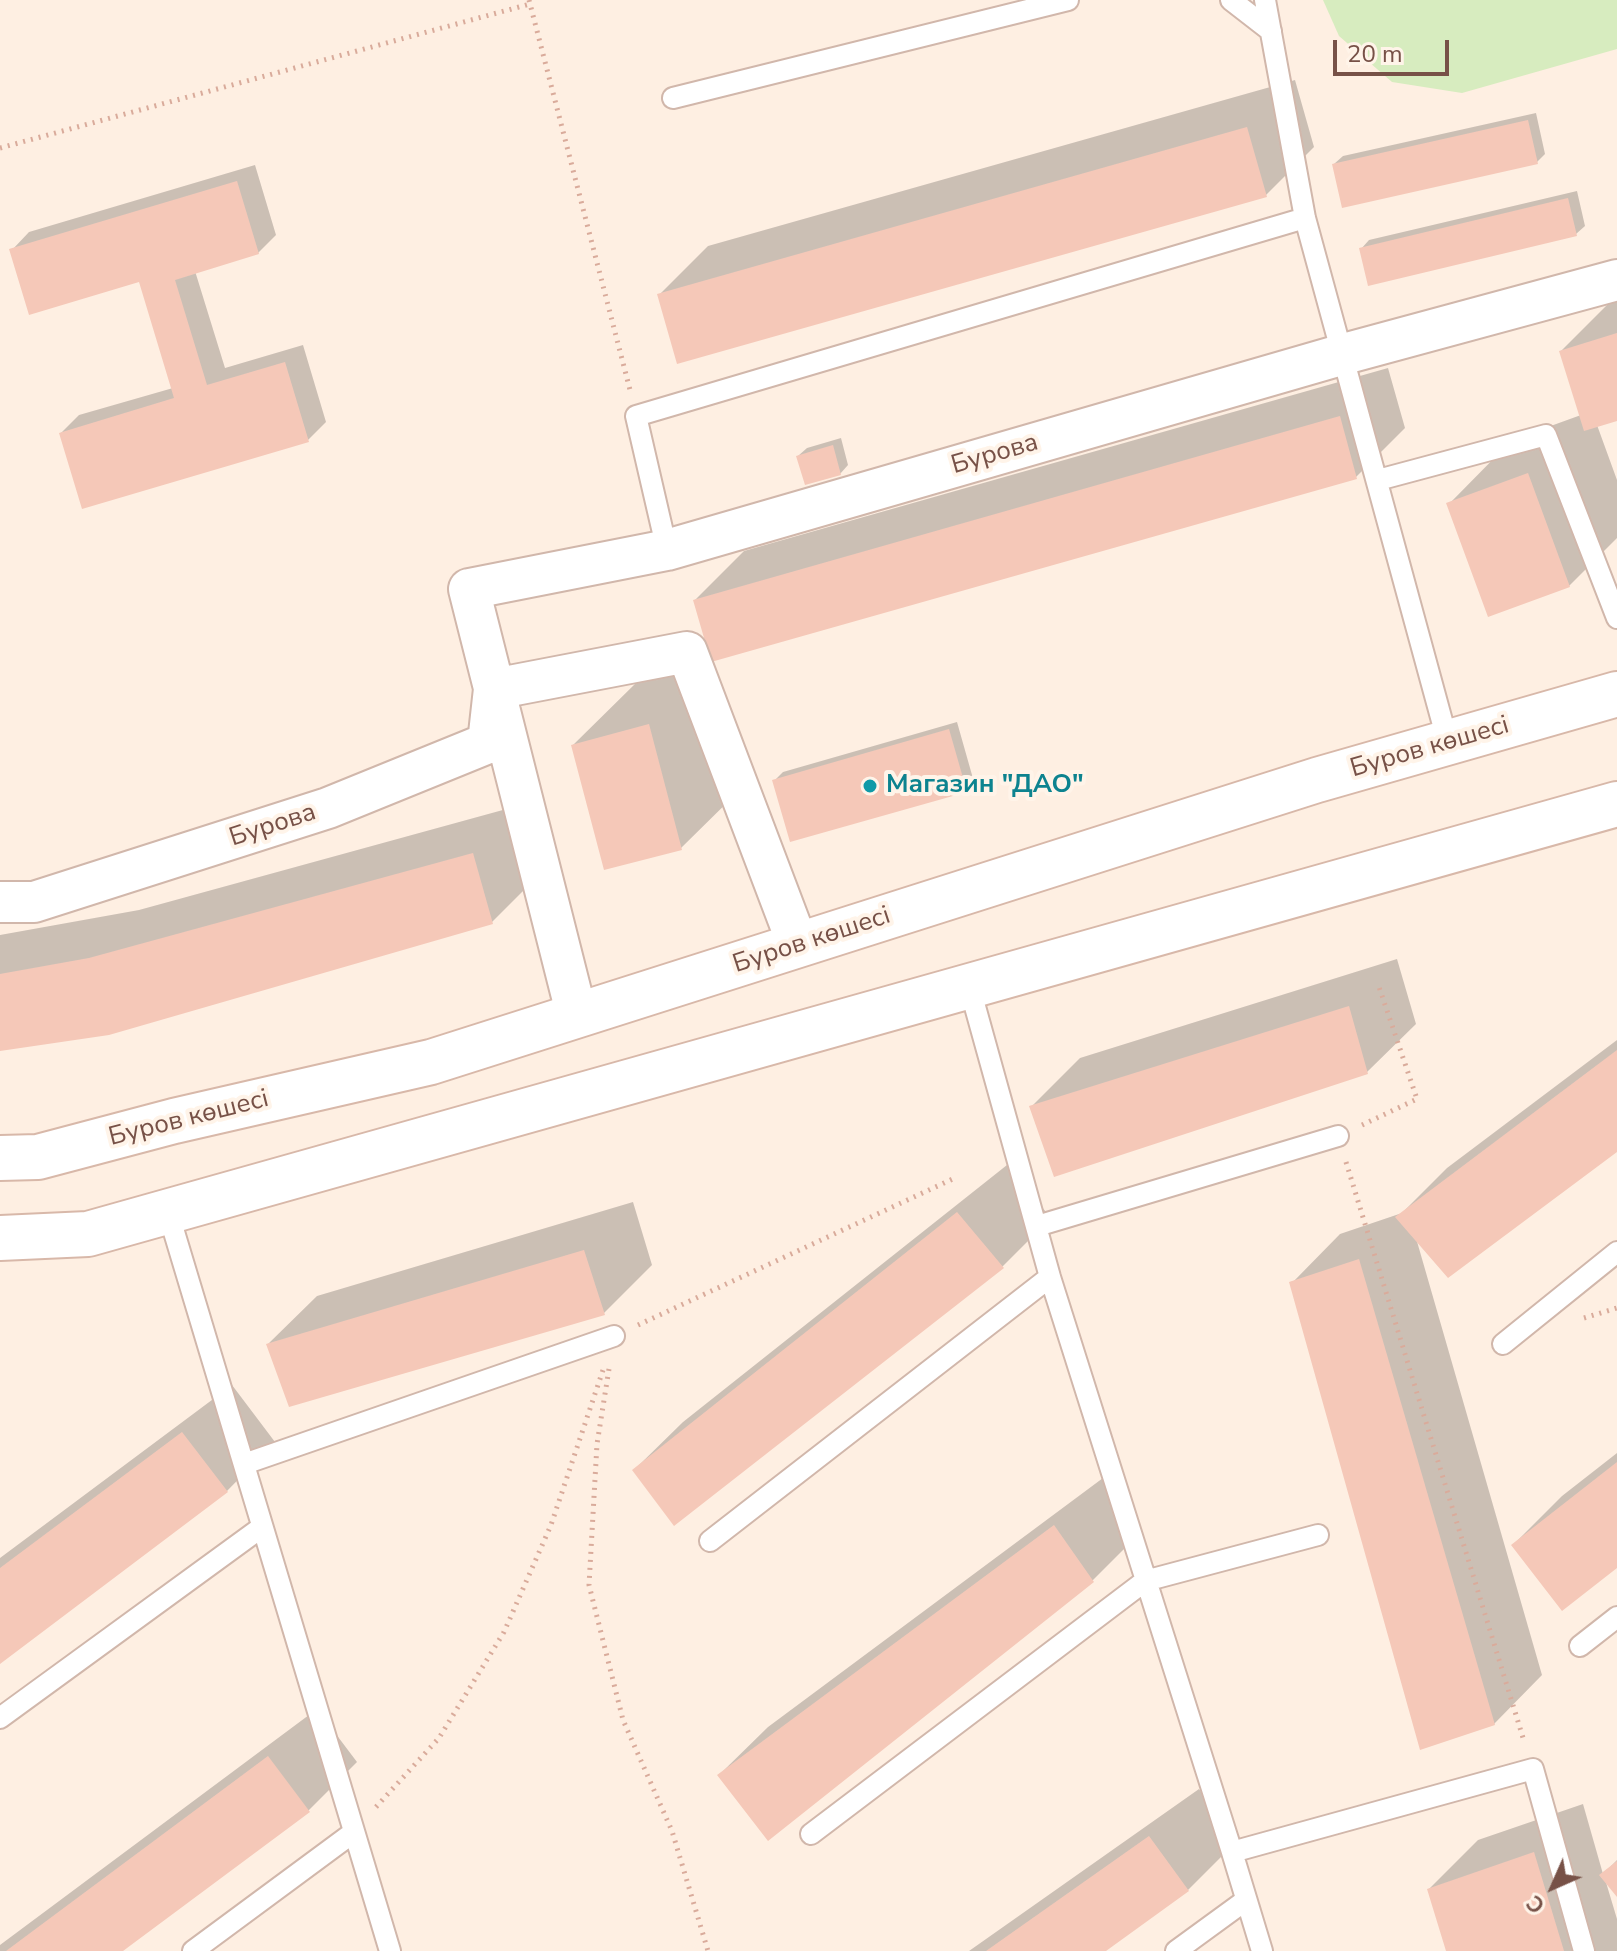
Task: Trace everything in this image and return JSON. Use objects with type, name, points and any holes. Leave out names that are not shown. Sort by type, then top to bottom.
[{"type":"main road","name":"Буров көшесі","points":[[0,1158],[38,1157],[174,1121],[431,1062],[1317,780],[1617,694]]},
{"type":"main road","points":[[0,1238],[88,1234],[1617,804]]},
{"type":"street","name":"Бурова","points":[[577,1016],[469,589],[667,550],[1344,354],[1617,280]]},
{"type":"street","points":[[494,689],[687,652],[798,945]]},
{"type":"street","name":"Бурова","points":[[0,902],[34,902],[328,808],[488,743],[494,689]]},
{"type":"lane","points":[[673,98],[1068,0]]},
{"type":"lane","points":[[1231,0],[1271,31]]},
{"type":"lane","points":[[1265,0],[1305,218],[1448,743]]},
{"type":"lane","points":[[667,550],[636,416],[1305,218]]},
{"type":"lane","points":[[1378,480],[1546,435],[1617,618]]},
{"type":"lane","points":[[969,985],[1050,1277],[1262,1951]]},
{"type":"lane","points":[[1037,1226],[1338,1136]]},
{"type":"lane","points":[[168,1212],[390,1951]]},
{"type":"lane","points":[[1503,1344],[1617,1252]]},
{"type":"lane","points":[[710,1541],[1050,1277]]},
{"type":"lane","points":[[244,1464],[614,1336]]},
{"type":"lane","points":[[0,1718],[262,1527]]},
{"type":"lane","points":[[811,1834],[1145,1581],[1318,1535]]},
{"type":"lane","points":[[1580,1646],[1617,1617]]},
{"type":"lane","points":[[1232,1852],[1533,1769],[1584,1951]]},
{"type":"lane","points":[[193,1951],[354,1832]]},
{"type":"lane","points":[[1176,1951],[1246,1900]]},
{"type":"path","points":[[0,148],[530,2],[636,416]]},
{"type":"path","points":[[1378,984],[1417,1099],[1338,1136],[1533,1769]]},
{"type":"path","points":[[354,1832],[439,1738],[504,1632],[551,1525],[614,1336],[957,1177]]},
{"type":"path","points":[[614,1336],[597,1444],[589,1585],[623,1720],[672,1831],[708,1951]]},
{"type":"green space","points":[[1323,0],[1617,0],[1617,49],[1462,93],[1392,82],[1339,36]]},
{"type":"building","points":[[1528,120],[1538,164],[1342,208],[1332,164]]},
{"type":"building","points":[[1247,127],[1267,197],[677,364],[657,294]]},
{"type":"building","points":[[237,181],[259,254],[175,280],[207,385],[285,362],[309,442],[82,509],[59,433],[174,398],[139,282],[29,315],[9,249]]},
{"type":"building","points":[[1568,198],[1577,236],[1368,286],[1359,248]]},
{"type":"building","points":[[1617,333],[1617,421],[1584,431],[1559,351]]},
{"type":"building","points":[[1340,416],[1357,479],[711,662],[693,600]]},
{"type":"building","points":[[833,445],[841,475],[805,485],[796,456]]},
{"type":"building","points":[[1528,473],[1570,587],[1488,617],[1446,503]]},
{"type":"building","points":[[649,724],[682,850],[604,870],[571,745]]},
{"type":"building","name":"Магазин \"ДАО\"","points":[[949,729],[967,792],[790,842],[772,780]]},
{"type":"building","points":[[473,853],[493,924],[109,1035],[0,1051],[0,974],[89,958]]},
{"type":"building","points":[[1349,1006],[1368,1074],[1054,1177],[1029,1106]]},
{"type":"building","points":[[1617,1050],[1617,1152],[1448,1278],[1395,1217]]},
{"type":"building","points":[[957,1212],[1004,1268],[674,1526],[632,1470]]},
{"type":"building","points":[[584,1250],[605,1315],[289,1407],[266,1344]]},
{"type":"building","points":[[1359,1259],[1495,1725],[1420,1750],[1289,1282]]},
{"type":"building","points":[[182,1432],[228,1492],[0,1664],[0,1568]]},
{"type":"building","points":[[1617,1462],[1617,1568],[1562,1611],[1511,1545]]},
{"type":"building","points":[[1054,1525],[1094,1582],[768,1841],[717,1775]]},
{"type":"building","points":[[268,1756],[310,1812],[123,1951],[6,1951]]},
{"type":"building","points":[[1149,1836],[1189,1891],[1106,1951],[986,1951]]},
{"type":"building","points":[[1534,1852],[1564,1951],[1446,1951],[1427,1889]]},
{"type":"building","points":[[1617,1861],[1617,1897],[1599,1875]]},
{"type":"place","name":"Магазин \"ДАО\"","points":[[870,786]]}]
